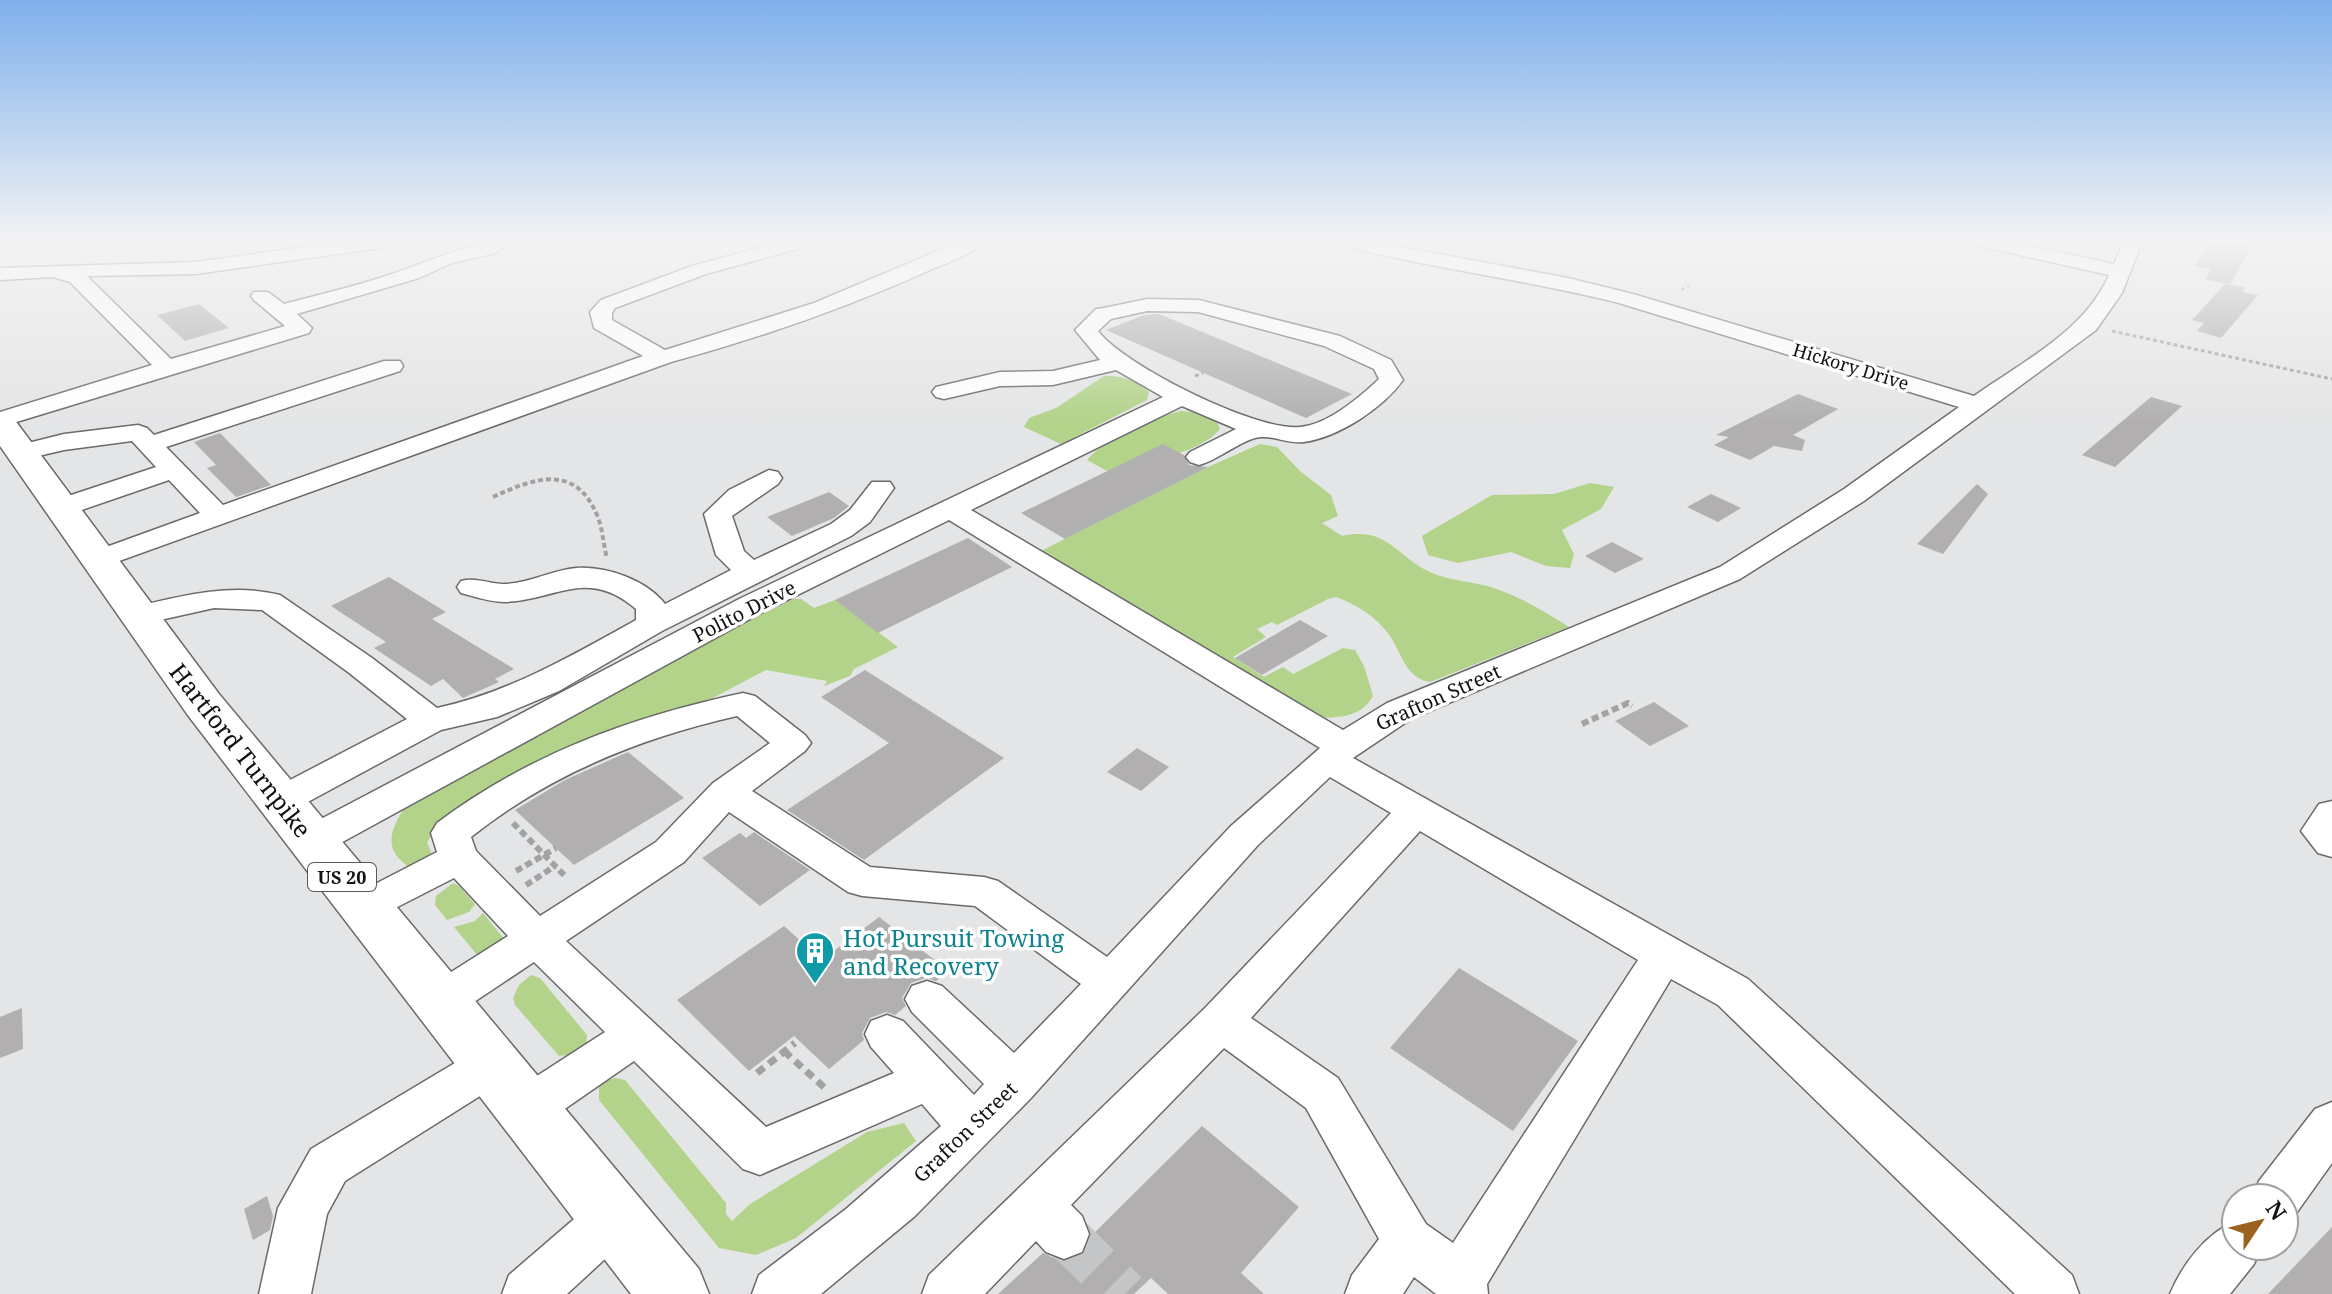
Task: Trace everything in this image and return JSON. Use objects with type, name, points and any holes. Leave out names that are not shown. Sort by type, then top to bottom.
[{"type":"main road","name":"Hartford Turnpike","points":[[7,431],[138,616],[280,801],[674,1294]]},
{"type":"street","points":[[101,302],[167,368]]},
{"type":"street","points":[[7,431],[167,368],[301,328],[269,302]]},
{"type":"street","points":[[281,312],[314,302]]},
{"type":"street","points":[[612,302],[601,312],[602,323],[625,339],[663,357]]},
{"type":"street","points":[[97,560],[663,357],[711,346],[833,302]]},
{"type":"street","name":"Hickory Drive","points":[[1637,302],[1977,405]]},
{"type":"street","name":"Grafton Street","points":[[778,1294],[866,1226],[973,1127],[1216,867],[1335,752],[1366,730],[1433,695],[1666,602],[1730,573],[1830,511],[2088,325],[2105,302]]},
{"type":"street","points":[[1147,305],[1199,306],[1332,341],[1383,365],[1391,380],[1376,398],[1303,435],[1256,429],[1194,382],[1121,362],[1104,352],[1086,330],[1104,314],[1147,305]]},
{"type":"street","points":[[944,392],[1000,379],[1053,378],[1121,362]]},
{"type":"street","points":[[150,444],[392,366]]},
{"type":"street","name":"Polito Drive","points":[[312,841],[750,606],[950,509],[1194,382]]},
{"type":"street","points":[[1199,457],[1256,429]]},
{"type":"street","points":[[7,431],[64,442],[138,433],[218,516]]},
{"type":"street","points":[[60,508],[174,470]]},
{"type":"street","points":[[751,572],[731,555],[718,514],[739,496],[769,478]]},
{"type":"street","points":[[280,801],[431,721],[485,709],[547,684],[651,624],[841,530],[860,516],[881,488]]},
{"type":"street","points":[[950,509],[1335,752],[1416,811],[1733,992],[2053,1294]]},
{"type":"street","points":[[472,587],[504,593],[578,577],[613,582],[652,607],[651,624]]},
{"type":"street","points":[[138,616],[214,599],[269,601],[360,665],[431,721]]},
{"type":"street","points":[[441,1001],[537,939],[670,852],[726,792],[793,743],[743,704],[648,727],[582,752],[473,814],[450,833],[459,858],[537,939],[760,1153],[929,1079]]},
{"type":"street","points":[[726,792],[862,881],[984,892],[1110,982]]},
{"type":"street","points":[[948,1294],[1050,1220],[1221,1021],[1416,811]]},
{"type":"street","points":[[2332,814],[2320,831],[2332,843]]},
{"type":"street","points":[[366,907],[459,858]]},
{"type":"street","points":[[1221,1021],[1322,1093],[1408,1242],[1461,1286],[1664,955]]},
{"type":"street","points":[[927,999],[1015,1084]]},
{"type":"street","points":[[887,1034],[973,1127]]},
{"type":"street","points":[[526,1109],[637,1035]]},
{"type":"street","points":[[285,1294],[303,1208],[328,1165],[491,1065]]},
{"type":"street","points":[[2293,1182],[2325,1149]]},
{"type":"street","points":[[528,1294],[613,1218]]},
{"type":"street","points":[[1371,1294],[1408,1242]]},
{"type":"street","points":[[2196,1294],[2223,1262]]},
{"type":"path","points":[[2088,325],[2332,379]]},
{"type":"path","points":[[493,497],[530,479],[560,479],[583,490],[597,516],[613,582]]},
{"type":"path","points":[[1582,724],[1628,703],[1632,706]]},
{"type":"path","points":[[506,817],[566,877]]},
{"type":"path","points":[[544,855],[556,848]]},
{"type":"path","points":[[757,1073],[795,1043]]},
{"type":"path","points":[[784,1051],[836,1098]]},
{"type":"green space","points":[[1104,376],[1134,381],[1149,392],[1147,400],[1061,444],[1024,427],[1029,418],[1056,408]]},
{"type":"green space","points":[[1181,411],[1201,412],[1216,419],[1220,429],[1183,452],[1151,461],[1107,471],[1087,460],[1130,430]]},
{"type":"green space","points":[[1260,444],[1277,447],[1300,471],[1331,495],[1338,516],[1322,523],[1342,536],[1358,534],[1381,539],[1430,572],[1501,591],[1531,604],[1569,627],[1430,682],[1414,675],[1376,620],[1336,597],[1277,625],[1272,622],[1257,629],[1266,637],[1233,657],[1264,677],[1283,667],[1293,674],[1343,648],[1355,650],[1364,666],[1373,696],[1357,712],[1320,718],[1039,552]]},
{"type":"green space","points":[[1590,483],[1614,487],[1601,509],[1562,530],[1574,554],[1570,568],[1546,566],[1511,552],[1458,563],[1428,555],[1422,536],[1492,495],[1554,494]]},
{"type":"green space","points":[[793,599],[801,599],[814,608],[835,600],[898,647],[854,669],[850,676],[824,686],[827,681],[766,670],[688,711],[646,718],[594,738],[440,824],[427,842],[432,855],[411,868],[395,853],[392,845],[394,827],[410,800],[651,668]]},
{"type":"green space","points":[[453,883],[475,904],[469,912],[447,920],[435,905],[436,896]]},
{"type":"green space","points":[[483,913],[508,944],[478,956],[454,927],[475,921]]},
{"type":"green space","points":[[531,975],[540,978],[587,1035],[586,1045],[576,1054],[559,1056],[515,1005],[513,998],[519,985]]},
{"type":"green space","points":[[615,1078],[625,1080],[726,1203],[726,1214],[732,1221],[750,1204],[867,1132],[904,1123],[916,1141],[796,1238],[756,1255],[719,1248],[599,1100],[599,1083]]},
{"type":"building","points":[[2208,302],[2252,302],[2221,338],[2197,331],[2204,323],[2192,320]]},
{"type":"building","points":[[199,304],[229,328],[185,341],[157,315]]},
{"type":"building","points":[[1159,314],[1352,394],[1306,418],[1106,330],[1144,315]]},
{"type":"building","points":[[1798,394],[1838,409],[1793,435],[1805,440],[1802,451],[1774,446],[1750,460],[1714,445],[1729,437],[1716,435]]},
{"type":"building","points":[[2151,397],[2182,406],[2115,467],[2082,455]]},
{"type":"building","points":[[220,433],[271,485],[236,497],[207,468],[216,465],[194,442]]},
{"type":"building","points":[[1163,444],[1184,455],[1189,465],[1208,467],[1065,539],[1021,513]]},
{"type":"building","points":[[1977,484],[1988,494],[1943,554],[1917,544]]},
{"type":"building","points":[[829,492],[849,506],[834,518],[792,536],[767,517]]},
{"type":"building","points":[[1711,494],[1741,508],[1718,522],[1687,507]]},
{"type":"building","points":[[968,538],[1012,567],[878,633],[835,600]]},
{"type":"building","points":[[1612,542],[1644,559],[1615,573],[1585,556]]},
{"type":"building","points":[[389,577],[446,612],[432,619],[514,669],[495,679],[499,682],[463,698],[443,679],[431,686],[374,648],[386,642],[331,606]]},
{"type":"building","points":[[1300,620],[1328,636],[1262,675],[1235,658]]},
{"type":"building","points":[[865,670],[1004,758],[864,860],[787,810],[889,743],[821,697]]},
{"type":"building","points":[[1654,702],[1689,726],[1650,746],[1615,721]]},
{"type":"building","points":[[1137,748],[1169,767],[1141,791],[1107,772]]},
{"type":"building","points":[[628,752],[684,798],[574,865],[515,810],[565,780]]},
{"type":"building","points":[[754,832],[810,870],[760,906],[702,858],[740,833],[746,838]]},
{"type":"building","name":"Hot Pursuit Towing and Recovery","points":[[879,917],[949,971],[936,981],[926,978],[911,983],[902,998],[906,1006],[895,1015],[886,1012],[870,1018],[862,1033],[864,1040],[829,1069],[794,1036],[749,1071],[677,1000],[784,926],[822,960]]},
{"type":"building","points":[[1459,968],[1578,1041],[1513,1131],[1390,1048]]},
{"type":"building","points":[[22,1008],[23,1049],[0,1058],[0,1017]]},
{"type":"building","points":[[1202,1126],[1299,1207],[1241,1273],[1264,1294],[1168,1294],[1151,1278],[1134,1294],[998,1294],[1043,1253],[1063,1262],[1083,1255],[1091,1236]]},
{"type":"building","points":[[267,1196],[273,1216],[270,1230],[253,1240],[244,1209]]},
{"type":"building","points":[[2332,1227],[2332,1294],[2268,1294],[2300,1262]]},
{"type":"tunnel","points":[[1064,1234],[1125,1294]]},
{"type":"place","name":"Hot Pursuit Towing and Recovery","points":[[815,985]]}]
